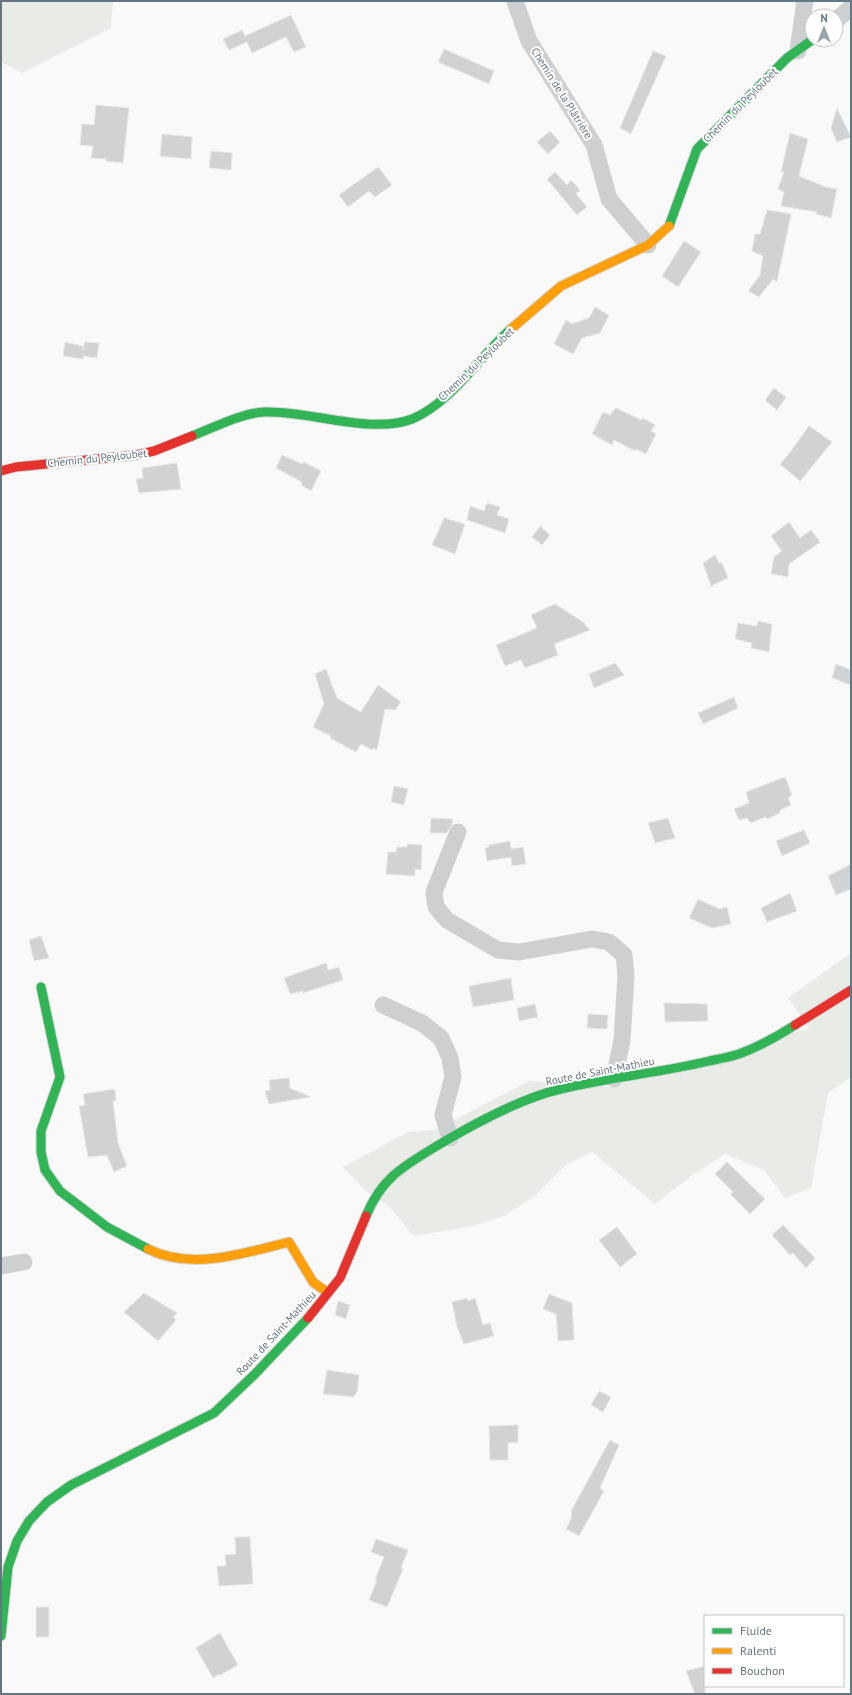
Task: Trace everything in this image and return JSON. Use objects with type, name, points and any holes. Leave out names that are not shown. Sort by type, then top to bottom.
[{"type":"street","name":"Chemin de la Plâtrière","points":[[515,1],[530,41],[594,145],[609,199],[648,245]]},
{"type":"street","points":[[798,51],[805,1]]},
{"type":"street","name":"Chemin du Peyloubet","points":[[1,471],[16,467],[136,455],[154,451],[246,416],[262,412],[281,412],[354,422],[384,424],[411,419],[428,410],[450,392],[508,332],[561,286],[648,245],[670,225],[697,149],[787,58],[804,46]]},
{"type":"street","points":[[458,832],[434,892],[436,907],[447,920],[498,950],[519,952],[592,939],[610,942],[624,956],[626,976],[622,1040],[614,1079]]},
{"type":"street","points":[[41,987],[60,1077],[41,1132],[41,1152],[45,1170],[60,1191],[107,1227],[158,1254],[191,1260],[236,1255],[289,1242],[313,1282],[328,1293]]},
{"type":"street","name":"Route de Saint-Mathieu","points":[[1,1636],[8,1567],[17,1541],[29,1521],[47,1502],[71,1485],[139,1449],[214,1413],[255,1374],[306,1321],[340,1278],[373,1199],[389,1179],[409,1163],[450,1138],[523,1101],[560,1089],[690,1066],[739,1054],[781,1034],[851,990]]},
{"type":"street","points":[[382,1005],[422,1023],[441,1038],[450,1058],[453,1077],[442,1114],[450,1138]]},
{"type":"street","points":[[1,1266],[24,1262]]},
{"type":"shaded area","points":[[1,1],[113,1],[111,28],[22,73],[1,62]]},
{"type":"shaded area","points":[[851,953],[851,1077],[828,1093],[811,1188],[785,1198],[764,1170],[725,1154],[691,1176],[655,1204],[592,1152],[566,1165],[535,1196],[504,1216],[469,1227],[413,1236],[391,1208],[365,1190],[343,1167],[408,1132],[435,1130],[529,1081],[610,1087],[809,1028],[788,998]]},
{"type":"building","points":[[291,15],[306,47],[294,52],[286,37],[252,53],[247,42],[229,50],[223,39],[242,30],[245,36]]},
{"type":"building","points":[[444,49],[494,71],[489,84],[438,62]]},
{"type":"building","points":[[653,51],[666,56],[631,134],[620,128]]},
{"type":"building","points":[[96,105],[129,108],[123,163],[106,161],[106,159],[91,158],[93,146],[80,145],[82,124],[94,125]]},
{"type":"building","points":[[837,108],[851,137],[837,142],[831,128]]},
{"type":"building","points":[[550,131],[560,142],[548,154],[537,142]]},
{"type":"building","points":[[790,133],[808,139],[799,176],[826,187],[837,189],[831,218],[816,214],[817,212],[781,206],[784,192],[778,189],[784,172],[781,172]]},
{"type":"building","points":[[162,134],[192,137],[191,159],[160,156]]},
{"type":"building","points":[[211,151],[232,153],[231,170],[209,168]]},
{"type":"building","points":[[378,167],[392,185],[375,197],[369,191],[348,207],[339,195]]},
{"type":"building","points":[[555,172],[567,185],[571,180],[580,190],[576,194],[587,207],[577,215],[547,179]]},
{"type":"building","points":[[767,210],[791,214],[777,282],[773,279],[759,297],[748,291],[760,275],[763,256],[752,251],[755,234],[760,234]]},
{"type":"building","points":[[684,241],[701,252],[678,287],[662,276]]},
{"type":"building","points":[[595,307],[609,315],[600,333],[582,338],[573,354],[554,344],[566,320],[572,324],[589,318]]},
{"type":"building","points":[[65,342],[83,346],[83,350],[85,342],[99,343],[97,358],[83,356],[83,359],[63,356]]},
{"type":"building","points":[[774,388],[786,397],[777,410],[765,400]]},
{"type":"building","points":[[616,408],[641,420],[643,418],[655,425],[651,431],[656,434],[646,454],[636,449],[635,451],[614,440],[612,445],[592,434],[603,412],[610,415]]},
{"type":"building","points":[[809,426],[832,442],[800,481],[780,464]]},
{"type":"building","points":[[282,455],[302,464],[304,462],[321,471],[311,491],[301,485],[302,482],[276,468]]},
{"type":"building","points":[[177,463],[181,489],[139,493],[136,479],[143,478],[142,468]]},
{"type":"building","points":[[487,503],[500,507],[497,515],[509,519],[505,533],[467,520],[470,506],[484,511]]},
{"type":"building","points":[[444,518],[465,524],[455,554],[432,545]]},
{"type":"building","points":[[789,522],[800,538],[811,530],[820,542],[789,564],[788,577],[771,574],[774,557],[782,551],[771,536]]},
{"type":"building","points":[[540,526],[550,535],[542,545],[532,537]]},
{"type":"building","points":[[715,555],[719,563],[722,563],[728,578],[711,586],[703,563]]},
{"type":"building","points":[[555,604],[583,622],[590,630],[554,644],[558,655],[525,668],[521,660],[505,666],[496,645],[537,628],[531,615]]},
{"type":"building","points":[[758,621],[772,624],[769,652],[751,648],[752,643],[735,639],[738,623],[757,626]]},
{"type":"building","points":[[615,663],[624,675],[594,688],[589,674]]},
{"type":"building","points":[[836,664],[851,670],[851,685],[832,678]]},
{"type":"building","points":[[326,669],[337,698],[361,712],[378,685],[401,702],[395,710],[385,709],[377,750],[373,748],[372,750],[361,744],[356,752],[330,738],[331,736],[313,727],[324,704],[315,674]]},
{"type":"building","points":[[734,697],[738,708],[703,724],[698,713]]},
{"type":"building","points":[[785,777],[792,795],[788,798],[791,805],[780,810],[780,813],[767,819],[765,817],[751,823],[747,818],[739,820],[734,809],[749,803],[746,792]]},
{"type":"building","points":[[394,786],[408,789],[404,805],[391,802]]},
{"type":"building","points":[[431,818],[453,819],[447,833],[430,833]]},
{"type":"building","points":[[668,818],[675,838],[655,843],[648,823]]},
{"type":"building","points":[[804,830],[810,843],[782,856],[776,841]]},
{"type":"building","points":[[510,841],[511,849],[523,847],[526,864],[512,866],[511,857],[487,861],[485,848],[489,847],[489,845]]},
{"type":"building","points":[[407,844],[422,845],[421,870],[415,869],[415,876],[386,874],[388,852],[396,852],[397,847],[407,847]]},
{"type":"building","points":[[851,864],[851,889],[836,895],[828,876]]},
{"type":"building","points":[[790,893],[797,911],[767,922],[761,908]]},
{"type":"building","points":[[698,899],[719,909],[727,907],[731,924],[712,928],[689,918]]},
{"type":"building","points":[[41,936],[49,958],[34,961],[29,940]]},
{"type":"building","points":[[326,963],[328,970],[339,967],[343,980],[303,993],[303,991],[290,994],[284,978]]},
{"type":"building","points":[[511,978],[514,1000],[473,1007],[469,986]]},
{"type":"building","points":[[664,1003],[707,1004],[708,1021],[665,1022]]},
{"type":"building","points":[[535,1004],[538,1017],[519,1021],[517,1008]]},
{"type":"building","points":[[588,1014],[608,1015],[607,1029],[587,1028]]},
{"type":"building","points":[[289,1078],[290,1088],[311,1097],[269,1104],[265,1091],[270,1090],[269,1080]]},
{"type":"building","points":[[115,1089],[116,1100],[113,1101],[118,1143],[127,1166],[114,1172],[107,1155],[88,1157],[79,1106],[85,1105],[83,1094]]},
{"type":"building","points":[[727,1162],[765,1199],[750,1214],[730,1194],[733,1192],[715,1174]]},
{"type":"building","points":[[783,1225],[815,1258],[806,1268],[793,1253],[790,1255],[772,1235]]},
{"type":"building","points":[[617,1227],[637,1254],[620,1267],[599,1240]]},
{"type":"building","points":[[144,1293],[177,1313],[173,1317],[176,1320],[158,1341],[124,1312]]},
{"type":"building","points":[[549,1294],[572,1303],[574,1340],[558,1341],[556,1314],[543,1309]]},
{"type":"building","points":[[467,1298],[468,1301],[475,1298],[483,1325],[490,1323],[494,1336],[464,1344],[457,1327],[452,1302]]},
{"type":"building","points":[[338,1301],[350,1305],[346,1319],[335,1315]]},
{"type":"building","points":[[327,1370],[359,1375],[357,1392],[353,1397],[323,1394]]},
{"type":"building","points":[[599,1391],[611,1397],[603,1412],[591,1405]]},
{"type":"building","points":[[518,1425],[518,1442],[508,1443],[508,1460],[490,1460],[489,1426]]},
{"type":"building","points":[[610,1440],[619,1445],[600,1488],[604,1491],[579,1536],[566,1529],[572,1517],[571,1511]]},
{"type":"building","points":[[235,1537],[250,1537],[253,1584],[219,1586],[217,1566],[226,1566],[225,1555],[236,1554]]},
{"type":"building","points":[[376,1539],[408,1550],[401,1568],[403,1569],[387,1607],[369,1600],[384,1557],[371,1552]]},
{"type":"building","points":[[36,1607],[49,1607],[49,1637],[36,1637]]},
{"type":"building","points":[[220,1633],[238,1665],[213,1678],[196,1648]]},
{"type":"building","points":[[704,1666],[705,1694],[695,1694],[686,1671]]},
{"type":"traffic: fast","points":[[669,226],[697,149],[787,58],[804,46]]},
{"type":"traffic: fast","points":[[192,436],[227,421],[246,415],[264,412],[281,412],[339,421],[378,424],[396,423],[412,419],[440,402],[511,329]]},
{"type":"traffic: fast","points":[[41,987],[60,1077],[41,1131],[41,1152],[45,1170],[60,1191],[107,1227],[148,1249]]},
{"type":"traffic: fast","points":[[366,1216],[378,1192],[403,1168],[423,1154],[464,1130],[513,1106],[529,1099],[561,1089],[598,1081],[672,1069],[736,1055],[761,1045],[795,1025]]},
{"type":"traffic: fast","points":[[1,1636],[8,1567],[17,1541],[29,1521],[47,1502],[71,1485],[214,1413],[255,1374],[308,1318]]},
{"type":"traffic: slow","points":[[511,329],[561,286],[648,245],[669,226]]},
{"type":"traffic: slow","points":[[148,1249],[182,1259],[200,1259],[236,1255],[289,1242],[313,1282],[328,1293]]},
{"type":"traffic: jam","points":[[1,471],[16,467],[136,455],[154,451],[192,436]]},
{"type":"traffic: jam","points":[[795,1025],[851,990]]},
{"type":"traffic: jam","points":[[308,1318],[340,1278],[366,1216]]}]
